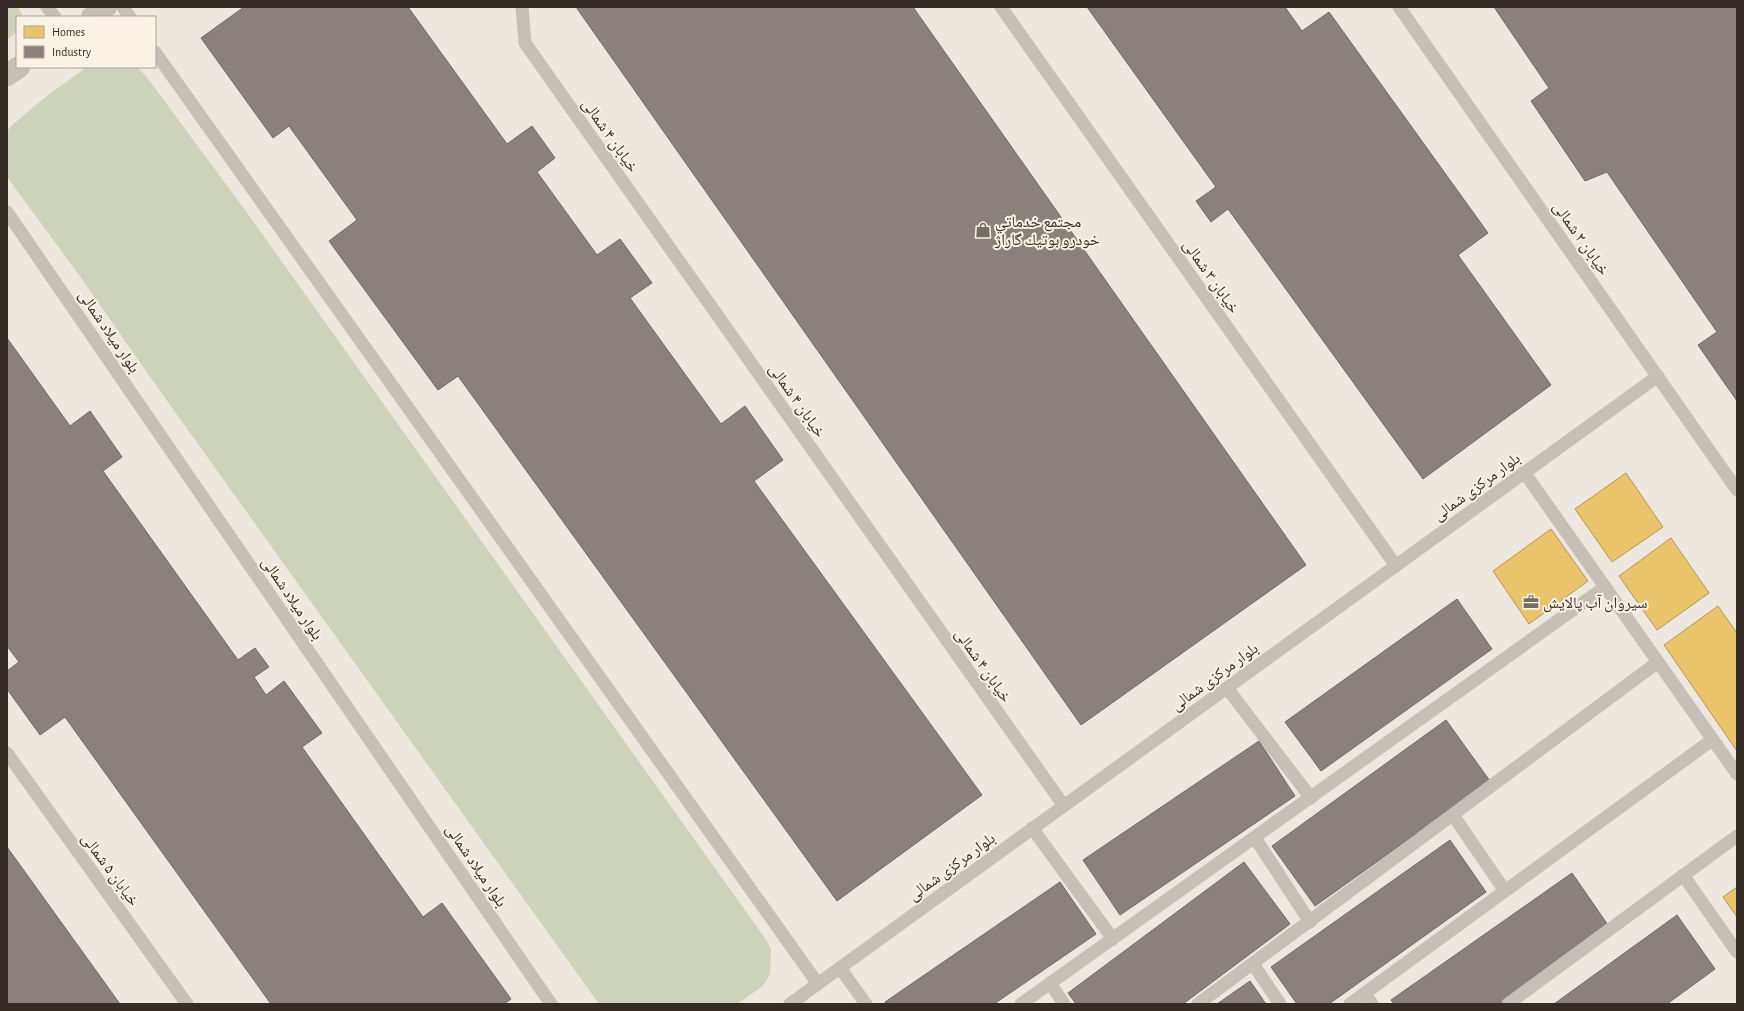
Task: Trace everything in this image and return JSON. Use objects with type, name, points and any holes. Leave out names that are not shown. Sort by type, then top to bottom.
[{"type":"street","points":[[93,16],[106,7]]},
{"type":"street","points":[[7,75],[18,68]]},
{"type":"lane","points":[[47,7],[54,16]]},
{"type":"lane","points":[[123,7],[129,16]]},
{"type":"lane","name":"خیابان ۴ شمالی","points":[[522,7],[524,43],[1064,806]]},
{"type":"lane","name":"خیابان ۳ شمالی","points":[[1001,7],[1396,566]]},
{"type":"lane","name":"خیابان ۲ شمالی","points":[[1399,7],[1737,490]]},
{"type":"lane","points":[[156,53],[818,984]]},
{"type":"lane","name":"بلوار میلاد شمالی","points":[[7,212],[552,1004]]},
{"type":"lane","name":"بلوار مرکزی شمالی","points":[[790,1004],[1658,376]]},
{"type":"lane","points":[[1524,472],[1737,774]]},
{"type":"lane","points":[[1021,1004],[1605,587]]},
{"type":"lane","points":[[1198,1004],[1658,662]]},
{"type":"lane","points":[[1227,688],[1311,798]]},
{"type":"lane","points":[[1350,1004],[1369,999],[1505,891],[1712,740]]},
{"type":"lane","name":"خیابان ۵ شمالی","points":[[7,754],[187,1004]]},
{"type":"lane","points":[[1453,815],[1505,891]]},
{"type":"lane","points":[[1032,828],[1113,939]]},
{"type":"lane","points":[[1508,1004],[1737,836]]},
{"type":"lane","points":[[1255,838],[1310,922]]},
{"type":"lane","points":[[1683,876],[1737,952]]},
{"type":"lane","points":[[1253,964],[1280,1004]]},
{"type":"lane","points":[[840,968],[866,1004]]},
{"type":"lane","points":[[1050,983],[1064,1004]]},
{"type":"green space","points":[[7,7],[18,7],[22,14],[21,16],[16,16],[16,32],[10,38],[7,38]]},
{"type":"green space","points":[[86,68],[138,68],[146,76],[245,210],[767,941],[771,949],[770,974],[763,986],[737,1004],[599,1004],[160,391],[79,275],[7,177],[7,132],[10,127],[44,98]]},
{"type":"building: Homes","points":[[1626,473],[1663,527],[1612,562],[1575,509]]},
{"type":"building: Homes","points":[[1551,529],[1588,581],[1529,624],[1493,571]]},
{"type":"building: Homes","points":[[1671,538],[1709,593],[1657,630],[1619,576]]},
{"type":"building: Homes","points":[[1718,606],[1737,633],[1737,751],[1664,645]]},
{"type":"building: Homes","points":[[1737,887],[1737,917],[1723,897]]},
{"type":"building: Industry","points":[[244,7],[408,7],[507,144],[532,126],[555,158],[537,172],[597,255],[620,239],[652,283],[630,298],[721,424],[745,406],[783,460],[754,481],[982,795],[837,901],[458,376],[438,390],[329,241],[357,220],[289,126],[273,138],[201,38]]},
{"type":"building: Industry","points":[[576,7],[913,7],[1306,565],[1081,725]]},
{"type":"building: Industry","points":[[1087,7],[1285,7],[1302,31],[1329,12],[1488,233],[1458,255],[1551,385],[1423,479],[1228,209],[1211,222],[1196,201],[1216,187]]},
{"type":"building: Industry","points":[[1494,7],[1737,7],[1737,401],[1698,345],[1717,332],[1607,172],[1585,181],[1531,101],[1549,88]]},
{"type":"building: Industry","points":[[7,338],[70,426],[90,411],[122,457],[103,471],[238,660],[255,648],[269,667],[254,677],[266,695],[284,681],[322,733],[302,747],[423,917],[442,903],[511,999],[504,1004],[271,1004],[65,717],[40,735],[7,689],[7,671],[19,662],[7,646]]},
{"type":"building: Industry","points":[[1457,599],[1492,649],[1321,771],[1285,722]]},
{"type":"building: Industry","points":[[1446,720],[1490,781],[1315,906],[1272,846]]},
{"type":"building: Industry","points":[[1259,741],[1295,796],[1120,915],[1083,860]]},
{"type":"building: Industry","points":[[1450,840],[1486,892],[1329,1004],[1297,1004],[1271,967]]},
{"type":"building: Industry","points":[[7,847],[120,1004],[7,1004]]},
{"type":"building: Industry","points":[[1244,862],[1290,924],[1183,1004],[1076,1004],[1068,993]]},
{"type":"building: Industry","points":[[1572,873],[1610,928],[1502,1004],[1394,1004],[1391,1000]]},
{"type":"building: Industry","points":[[1060,882],[1096,934],[994,1004],[886,1004],[885,1002]]},
{"type":"building: Industry","points":[[1677,915],[1715,969],[1667,1004],[1554,1004]]},
{"type":"building: Industry","points":[[1250,981],[1266,1004],[1217,1004]]},
{"type":"place","name":"مجتمع خدماتي خودرو بوتيك گاراژ","points":[[983,230]]},
{"type":"place","name":"سیروان آب پالایش","points":[[1531,602]]}]
